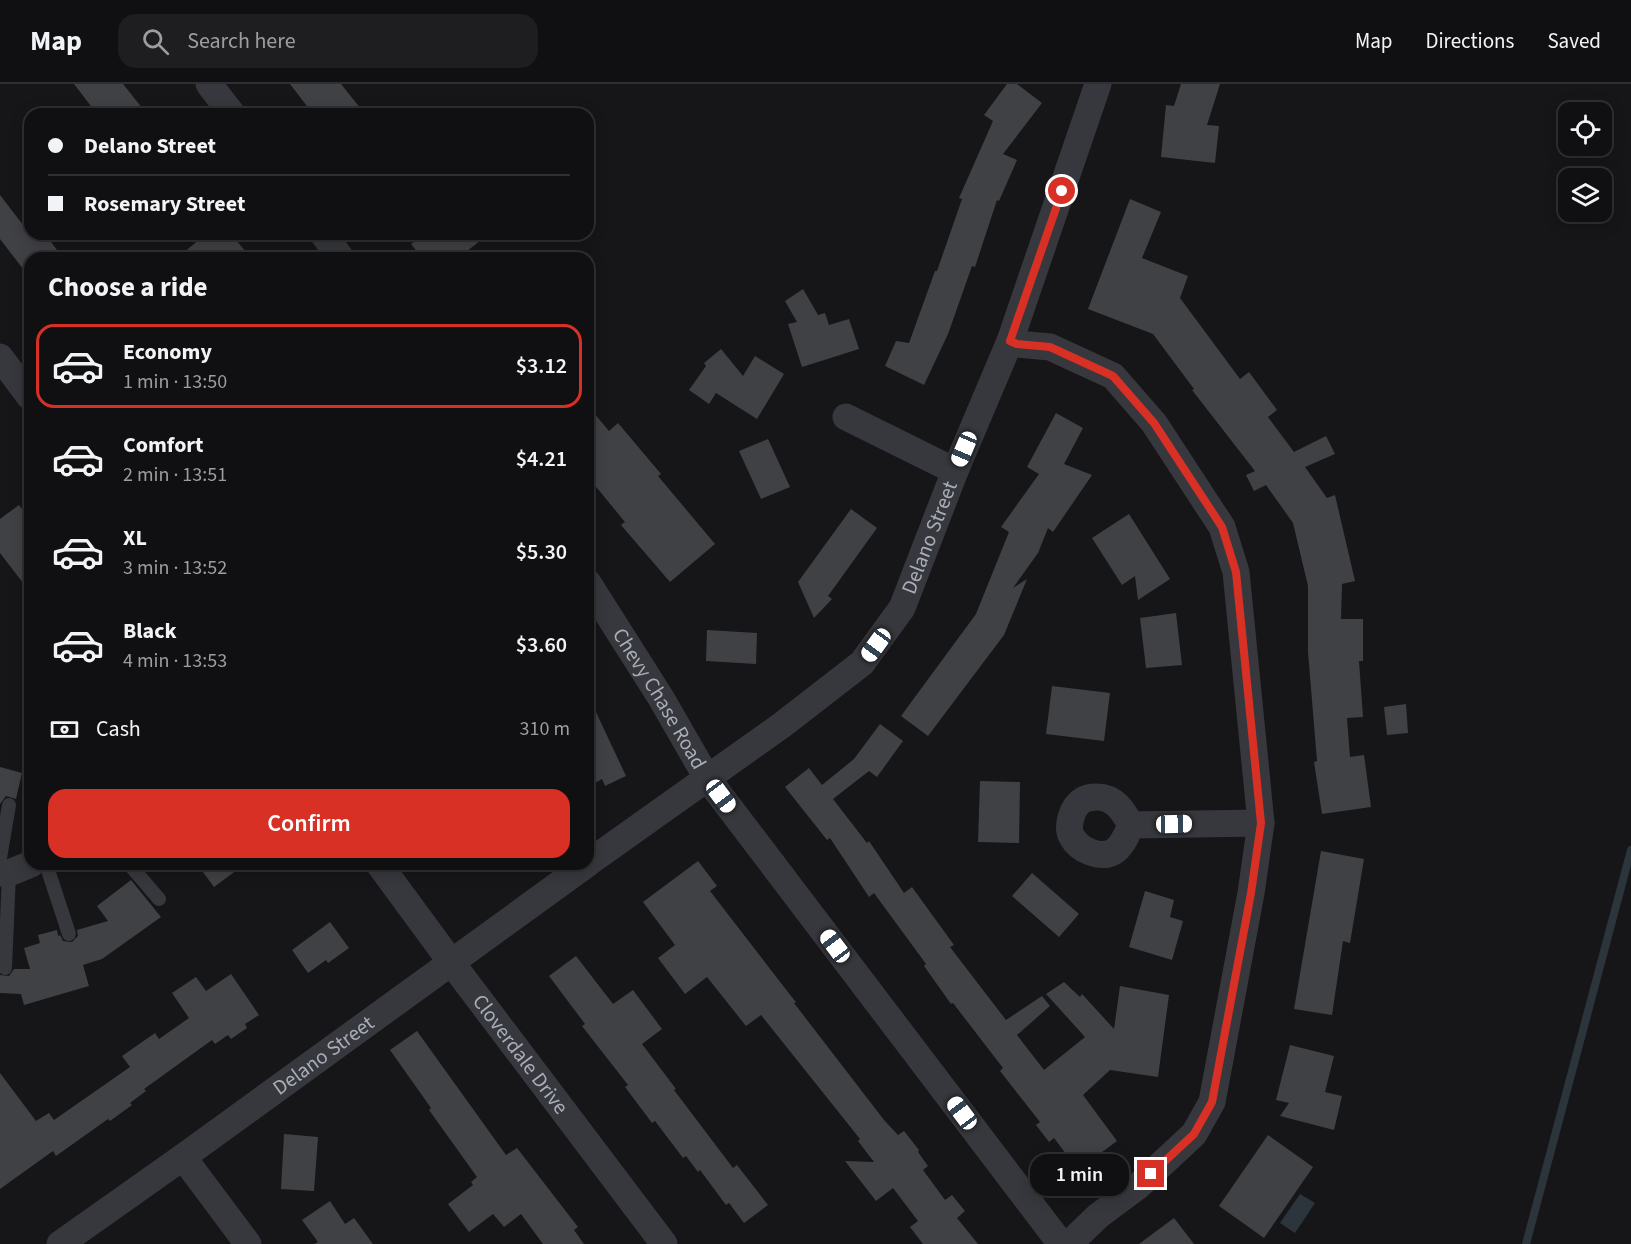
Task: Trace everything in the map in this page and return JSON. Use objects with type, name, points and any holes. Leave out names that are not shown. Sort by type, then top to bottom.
[{"type":"street","points":[[210,84],[228,108]]},
{"type":"street","name":"Delano Street","points":[[594,859],[782,725],[862,663],[902,608],[955,471],[1010,341],[1098,84]]},
{"type":"street","points":[[1010,341],[1017,344],[1050,347],[1113,376],[1154,423],[1222,527],[1236,572],[1261,823],[1251,893],[1212,1102],[1194,1134],[1137,1187],[1098,1216],[1069,1244]]},
{"type":"street","points":[[0,357],[24,389]]},
{"type":"street","points":[[846,417],[955,471]]},
{"type":"street","name":"Chevy Chase Road","points":[[594,592],[661,698],[707,778],[1062,1244]]},
{"type":"street","points":[[1131,825],[1261,823]]},
{"type":"street","name":"Cloverdale Drive","points":[[383,870],[664,1244]]},
{"type":"street","name":"Delano Street","points":[[60,1244],[579,870]]},
{"type":"street","points":[[183,1157],[248,1244]]},
{"type":"lane","points":[[5,968],[10,867],[9,805]]},
{"type":"lane","points":[[48,870],[69,934]]},
{"type":"lane","points":[[134,870],[159,899]]},
{"type":"shaded area","points":[[1300,1194],[1315,1203],[1295,1233],[1280,1223]]},
{"type":"building","points":[[74,84],[123,84],[142,108],[92,108]]},
{"type":"building","points":[[290,84],[341,84],[360,108],[308,108]]},
{"type":"building","points":[[1007,84],[1017,84],[1042,103],[1003,154],[1017,160],[999,201],[997,200],[975,267],[972,266],[948,334],[924,385],[885,366],[896,341],[909,343],[962,199],[959,198],[993,121],[984,115]]},
{"type":"building","points":[[1181,84],[1220,84],[1207,125],[1219,126],[1215,163],[1161,157],[1166,105],[1174,106]]},
{"type":"building","points":[[0,195],[24,226],[24,240],[50,240],[58,252],[24,252],[24,270],[0,239]]},
{"type":"building","points":[[1130,199],[1161,212],[1142,258],[1188,276],[1180,298],[1240,379],[1249,372],[1277,410],[1268,417],[1294,452],[1326,436],[1335,454],[1305,467],[1327,498],[1335,495],[1355,581],[1342,584],[1341,619],[1363,619],[1363,661],[1359,661],[1363,717],[1347,718],[1350,757],[1364,755],[1371,807],[1322,814],[1314,762],[1317,761],[1308,652],[1308,586],[1293,523],[1266,485],[1254,491],[1246,475],[1255,471],[1192,390],[1194,389],[1153,334],[1088,309]]},
{"type":"building","points":[[199,240],[236,240],[246,252],[184,252]]},
{"type":"building","points":[[416,240],[481,240],[466,252],[417,252],[411,244]]},
{"type":"building","points":[[803,289],[818,315],[825,313],[829,325],[849,319],[859,349],[802,367],[788,324],[797,322],[785,301]]},
{"type":"building","points":[[721,349],[743,376],[755,356],[784,374],[757,419],[716,393],[709,404],[689,390],[706,366],[704,363]]},
{"type":"building","points":[[594,413],[609,431],[618,423],[661,474],[658,476],[715,544],[670,582],[621,525],[625,522],[594,484]]},
{"type":"building","points":[[1056,413],[1083,428],[1064,464],[1092,475],[1053,532],[1048,528],[1038,553],[1013,588],[1027,579],[1004,635],[928,736],[901,716],[976,614],[1009,532],[1001,527],[1039,474],[1027,467]]},
{"type":"building","points":[[768,439],[790,487],[761,499],[739,451]]},
{"type":"building","points":[[19,505],[24,512],[24,584],[0,553],[0,519]]},
{"type":"building","points":[[851,509],[877,528],[828,596],[832,599],[814,618],[798,582]]},
{"type":"building","points":[[1129,514],[1170,579],[1138,600],[1135,576],[1122,585],[1092,538]]},
{"type":"building","points":[[1176,613],[1182,665],[1146,668],[1140,618]]},
{"type":"building","points":[[707,630],[757,633],[756,664],[706,661]]},
{"type":"building","points":[[1052,686],[1110,693],[1104,741],[1046,734]]},
{"type":"building","points":[[1406,704],[1408,733],[1387,735],[1384,707]]},
{"type":"building","points":[[594,708],[626,776],[605,786],[602,779],[594,783]]},
{"type":"building","points":[[880,724],[903,741],[877,777],[869,771],[833,799],[867,843],[869,841],[904,893],[912,887],[954,945],[950,947],[1006,1020],[1042,996],[1050,1006],[1017,1035],[1044,1070],[1085,1037],[1046,994],[1064,982],[1080,997],[1082,994],[1114,1029],[1120,986],[1169,995],[1158,1077],[1110,1070],[1083,1095],[1117,1141],[1078,1170],[1054,1138],[1049,1142],[1036,1125],[1040,1122],[1000,1071],[1003,1068],[953,1003],[951,1004],[924,966],[926,964],[874,893],[869,897],[830,838],[827,840],[785,787],[809,768],[822,785],[854,759]]},
{"type":"building","points":[[0,767],[22,773],[16,799],[6,796],[0,804]]},
{"type":"building","points":[[980,781],[1020,782],[1019,843],[978,842]]},
{"type":"building","points":[[1321,851],[1364,859],[1350,943],[1343,941],[1332,1015],[1294,1009]]},
{"type":"building","points":[[698,861],[717,886],[710,891],[796,1002],[794,1003],[884,1120],[898,1135],[904,1131],[919,1150],[918,1152],[928,1166],[923,1170],[945,1200],[952,1195],[965,1211],[957,1218],[978,1244],[923,1244],[910,1227],[918,1221],[893,1188],[876,1201],[845,1161],[874,1162],[858,1141],[860,1139],[761,1015],[746,1026],[707,977],[685,994],[658,958],[675,945],[643,902]]},
{"type":"building","points":[[201,870],[237,870],[214,887]]},
{"type":"building","points":[[1032,873],[1079,914],[1059,937],[1012,896]]},
{"type":"building","points":[[131,880],[161,917],[102,959],[83,965],[89,986],[24,1005],[21,994],[0,993],[0,975],[9,976],[14,969],[30,969],[24,948],[40,943],[38,935],[57,930],[58,936],[60,935],[63,941],[72,942],[78,936],[77,930],[108,921],[97,906]]},
{"type":"building","points":[[1145,891],[1174,900],[1170,917],[1183,921],[1172,960],[1129,947]]},
{"type":"building","points":[[330,922],[349,948],[328,963],[326,960],[308,973],[292,950]]},
{"type":"building","points":[[576,956],[613,1004],[633,990],[662,1029],[642,1044],[733,1168],[737,1165],[768,1205],[744,1223],[729,1203],[726,1205],[700,1170],[698,1172],[686,1156],[683,1158],[655,1121],[652,1123],[625,1087],[628,1085],[582,1026],[585,1024],[549,976]]},
{"type":"building","points":[[231,974],[259,1015],[245,1024],[247,1028],[231,1039],[228,1035],[215,1044],[212,1040],[144,1089],[146,1091],[130,1103],[132,1105],[110,1121],[108,1119],[56,1156],[53,1151],[0,1189],[0,1073],[36,1121],[49,1113],[54,1120],[130,1067],[122,1056],[155,1033],[159,1039],[189,1018],[172,993],[196,977],[206,991]]},
{"type":"building","points":[[417,1031],[506,1155],[517,1148],[578,1227],[574,1230],[584,1244],[543,1244],[521,1214],[504,1227],[493,1214],[469,1232],[448,1204],[473,1185],[471,1182],[477,1177],[390,1050]]},
{"type":"building","points":[[1290,1045],[1334,1056],[1325,1092],[1342,1096],[1334,1130],[1280,1116],[1289,1103],[1276,1100]]},
{"type":"building","points":[[284,1134],[318,1137],[314,1191],[281,1189]]},
{"type":"building","points":[[1268,1135],[1313,1167],[1264,1238],[1219,1206]]},
{"type":"building","points":[[330,1201],[345,1224],[354,1218],[373,1244],[314,1244],[318,1242],[302,1220]]},
{"type":"building","points":[[1174,1218],[1194,1244],[1139,1244]]},
{"type":"waterway","points":[[1526,1244],[1631,850]]},
{"type":"route","points":[[1062,191],[1010,341],[1017,344],[1050,347],[1113,376],[1154,423],[1222,527],[1236,572],[1261,823],[1251,893],[1212,1102],[1194,1134],[1151,1174]]}]
